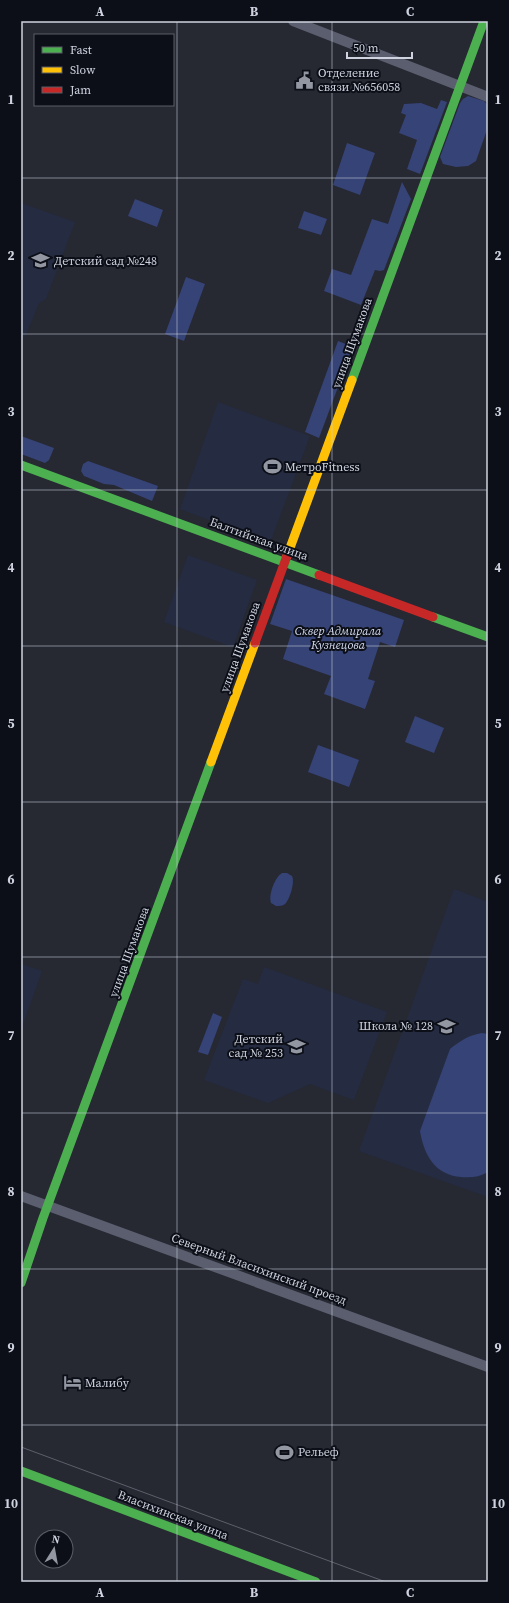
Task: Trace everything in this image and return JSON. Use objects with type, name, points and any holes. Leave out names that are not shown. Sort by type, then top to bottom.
[{"type":"main road","name":"улица Шумакова","points":[[21,1283],[484,21]]},
{"type":"main road","name":"Балтийская улица","points":[[21,465],[488,637]]},
{"type":"main road","name":"Власихинская улица","points":[[21,1471],[316,1582]]},
{"type":"street","points":[[293,21],[488,97]]},
{"type":"street","name":"Северный Власихинский проезд","points":[[21,1196],[488,1367]]},
{"type":"shaded area","name":"Детский сад №248","points":[[21,203],[75,222],[46,299],[39,303],[26,335],[21,339]]},
{"type":"shaded area","points":[[218,402],[310,436],[270,543],[180,509]]},
{"type":"shaded area","points":[[188,555],[257,580],[233,647],[164,622]]},
{"type":"shaded area","name":"Школа № 128","points":[[454,889],[488,902],[488,1197],[359,1151]]},
{"type":"shaded area","points":[[21,964],[42,971],[21,1030]]},
{"type":"shaded area","name":"Детский сад № 253","points":[[264,967],[387,1012],[354,1100],[310,1084],[268,1103],[204,1080],[243,979],[258,984]]},
{"type":"green space","points":[[468,96],[484,101],[488,105],[488,127],[476,161],[468,166],[456,167],[443,164],[440,157],[460,103]]},
{"type":"green space","points":[[441,100],[447,102],[420,174],[407,169],[417,140],[399,133],[406,115],[401,113],[404,104],[421,103],[437,109]]},
{"type":"green space","points":[[347,143],[375,153],[360,195],[333,185]]},
{"type":"green space","points":[[402,182],[411,199],[384,270],[375,270],[361,305],[324,291],[332,269],[351,275],[372,219],[388,224]]},
{"type":"green space","points":[[135,199],[163,210],[157,227],[128,216]]},
{"type":"green space","points":[[304,211],[327,219],[321,235],[298,228]]},
{"type":"green space","points":[[186,277],[205,284],[184,341],[165,334]]},
{"type":"green space","points":[[338,341],[353,347],[319,438],[305,432]]},
{"type":"green space","points":[[21,436],[54,448],[49,460],[45,463],[21,454]]},
{"type":"green space","points":[[88,461],[158,486],[152,501],[114,485],[104,484],[84,476],[81,471],[83,464]]},
{"type":"green space","name":"Сквер Адмирала Кузнецова","points":[[286,579],[404,620],[395,647],[380,642],[368,679],[375,681],[365,709],[324,694],[331,676],[283,659],[292,631],[270,624]]},
{"type":"green space","points":[[415,716],[444,728],[434,753],[405,742]]},
{"type":"green space","points":[[318,745],[359,760],[349,787],[308,772]]},
{"type":"green space","points":[[282,873],[287,873],[292,876],[292,890],[285,904],[282,906],[276,906],[271,903],[270,896],[277,878]]},
{"type":"green space","points":[[213,1013],[222,1017],[208,1055],[198,1052]]},
{"type":"green space","points":[[482,1033],[488,1034],[488,1172],[472,1177],[461,1177],[444,1172],[432,1162],[424,1148],[420,1131],[450,1049],[457,1043],[473,1035]]},
{"type":"tram line","points":[[21,1447],[386,1582]]},
{"type":"traffic: fast","points":[[352,380],[484,21]]},
{"type":"traffic: fast","points":[[21,465],[319,575]]},
{"type":"traffic: fast","points":[[433,617],[488,637]]},
{"type":"traffic: fast","points":[[21,1283],[43,1218],[211,762]]},
{"type":"traffic: fast","points":[[21,1471],[316,1582]]},
{"type":"traffic: slow","points":[[287,556],[352,380]]},
{"type":"traffic: slow","points":[[211,762],[255,643]]},
{"type":"traffic: jam","points":[[255,643],[287,556]]},
{"type":"traffic: jam","points":[[319,575],[433,617]]},
{"type":"place","name":"Отделение связи №656058","points":[[305,80]]},
{"type":"place","name":"Детский сад №248","points":[[41,261]]},
{"type":"place","name":"МетроFitness","points":[[272,467]]},
{"type":"place","name":"Школа № 128","points":[[446,1026]]},
{"type":"place","name":"Детский сад № 253","points":[[296,1046]]},
{"type":"place","name":"Малибу","points":[[72,1383]]},
{"type":"place","name":"Рельеф","points":[[285,1452]]}]
